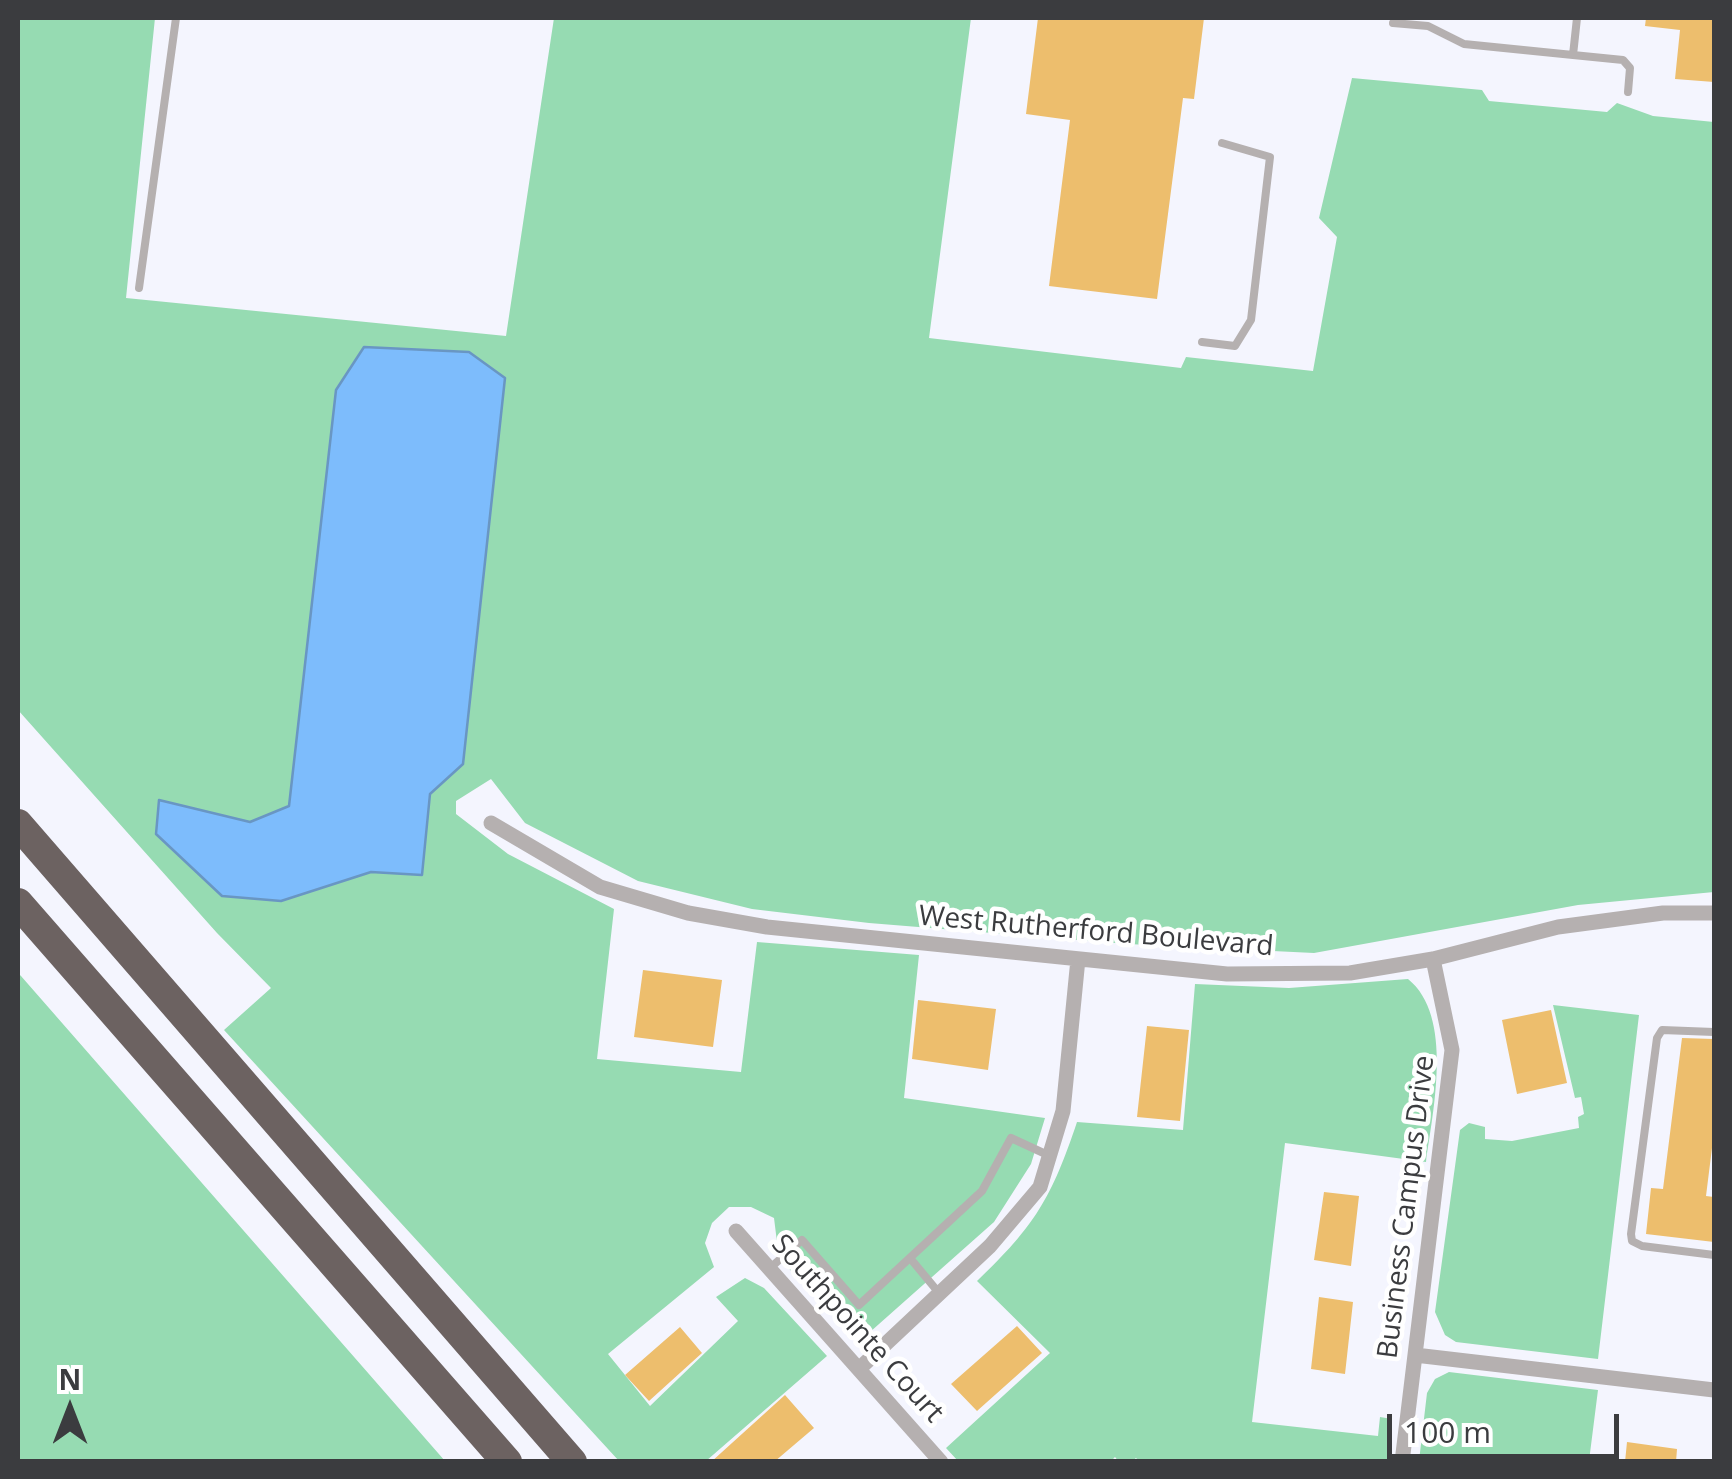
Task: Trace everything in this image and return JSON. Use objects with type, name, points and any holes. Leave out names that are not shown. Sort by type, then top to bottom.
[{"type":"highway","points":[[18,824],[572,1462]]},
{"type":"highway","points":[[18,903],[507,1462]]},
{"type":"street","name":"West Rutherford Boulevard","points":[[491,823],[600,886],[688,913],[767,927],[1227,974],[1350,973],[1433,959],[1558,927],[1663,913],[1714,913]]},
{"type":"street","points":[[860,1368],[990,1246],[1040,1187],[1063,1111],[1078,959]]},
{"type":"street","name":"Business Campus Drive","points":[[1402,1462],[1452,1050],[1433,959]]},
{"type":"street","name":"Southpointe Court","points":[[736,1231],[941,1462]]},
{"type":"street","points":[[1415,1355],[1714,1390]]},
{"type":"lane","points":[[140,288],[176,18]]},
{"type":"lane","points":[[1574,55],[1577,18]]},
{"type":"lane","points":[[1394,24],[1428,26],[1464,44],[1623,60],[1630,68],[1628,92]]},
{"type":"lane","points":[[1202,342],[1235,346],[1251,320],[1270,157],[1222,143]]},
{"type":"lane","points":[[1714,1032],[1669,1028],[1657,1038],[1631,1234],[1632,1240],[1642,1246],[1714,1255]]},
{"type":"lane","points":[[770,1268],[802,1240],[859,1305],[982,1191],[1011,1138],[1050,1156]]},
{"type":"lane","points":[[910,1258],[940,1294]]},
{"type":"green space","points":[[18,18],[155,18],[126,298],[506,336],[554,18],[971,18],[929,338],[1181,368],[1186,357],[1313,371],[1337,237],[1319,218],[1352,78],[1482,90],[1489,101],[1607,112],[1617,103],[1653,116],[1714,122],[1714,892],[1578,905],[1314,953],[1128,944],[869,923],[752,909],[638,881],[525,823],[491,779],[456,801],[456,814],[508,854],[614,909],[597,1059],[741,1072],[757,942],[919,955],[904,1098],[1045,1118],[1031,1164],[994,1222],[870,1332],[855,1332],[843,1326],[779,1258],[774,1218],[751,1207],[729,1207],[712,1223],[705,1243],[714,1267],[608,1354],[650,1406],[738,1321],[716,1297],[745,1278],[764,1288],[827,1356],[706,1461],[619,1461],[224,1030],[271,988],[18,710]],"holes":[[[463,764],[430,794],[424,828],[371,872],[281,901],[156,834],[160,800],[251,822],[289,807],[294,767]]]},
{"type":"green space","points":[[18,973],[21,976],[445,1461],[18,1461]]},
{"type":"green space","points":[[1408,979],[1422,995],[1436,1040],[1436,1091],[1426,1162],[1285,1143],[1252,1422],[1378,1436],[1380,1417],[1392,1419],[1388,1461],[1140,1462],[1136,1458],[1119,1462],[1115,1457],[1110,1462],[958,1461],[946,1448],[1050,1353],[977,1281],[1014,1244],[1039,1209],[1059,1171],[1077,1122],[1183,1130],[1195,984],[1289,988]]},
{"type":"green space","points":[[1553,1005],[1639,1015],[1598,1359],[1456,1342],[1445,1335],[1435,1312],[1460,1130],[1469,1123],[1485,1127],[1485,1139],[1512,1141],[1579,1128],[1578,1117],[1584,1114],[1581,1097],[1575,1098]]},
{"type":"green space","points":[[1449,1372],[1598,1390],[1589,1461],[1419,1461],[1427,1393],[1435,1379]]},
{"type":"water","points":[[364,347],[469,352],[505,378],[463,764],[430,794],[422,875],[371,872],[281,901],[222,896],[156,834],[159,800],[250,822],[289,806],[336,390]]},
{"type":"building","points":[[1038,18],[1204,18],[1194,99],[1183,98],[1157,299],[1049,286],[1070,120],[1026,114]]},
{"type":"building","points":[[1646,18],[1714,18],[1714,82],[1675,79],[1680,30],[1645,26]]},
{"type":"building","points":[[643,970],[722,980],[713,1047],[634,1037]]},
{"type":"building","points":[[918,1000],[996,1009],[988,1070],[912,1059]]},
{"type":"building","points":[[1551,1010],[1567,1083],[1517,1094],[1502,1020]]},
{"type":"building","points":[[1147,1026],[1189,1030],[1180,1121],[1137,1117]]},
{"type":"building","points":[[1682,1038],[1714,1039],[1714,1132],[1706,1196],[1714,1197],[1714,1242],[1646,1234],[1651,1188],[1663,1189]]},
{"type":"building","points":[[1324,1192],[1359,1196],[1351,1266],[1314,1260]]},
{"type":"building","points":[[1319,1297],[1353,1302],[1345,1374],[1311,1369]]},
{"type":"building","points":[[1017,1326],[1042,1353],[977,1411],[951,1384]]},
{"type":"building","points":[[680,1327],[702,1353],[649,1401],[625,1375]]},
{"type":"building","points":[[785,1395],[814,1428],[774,1462],[711,1462]]},
{"type":"building","points":[[1627,1442],[1677,1449],[1676,1462],[1625,1462]]}]
